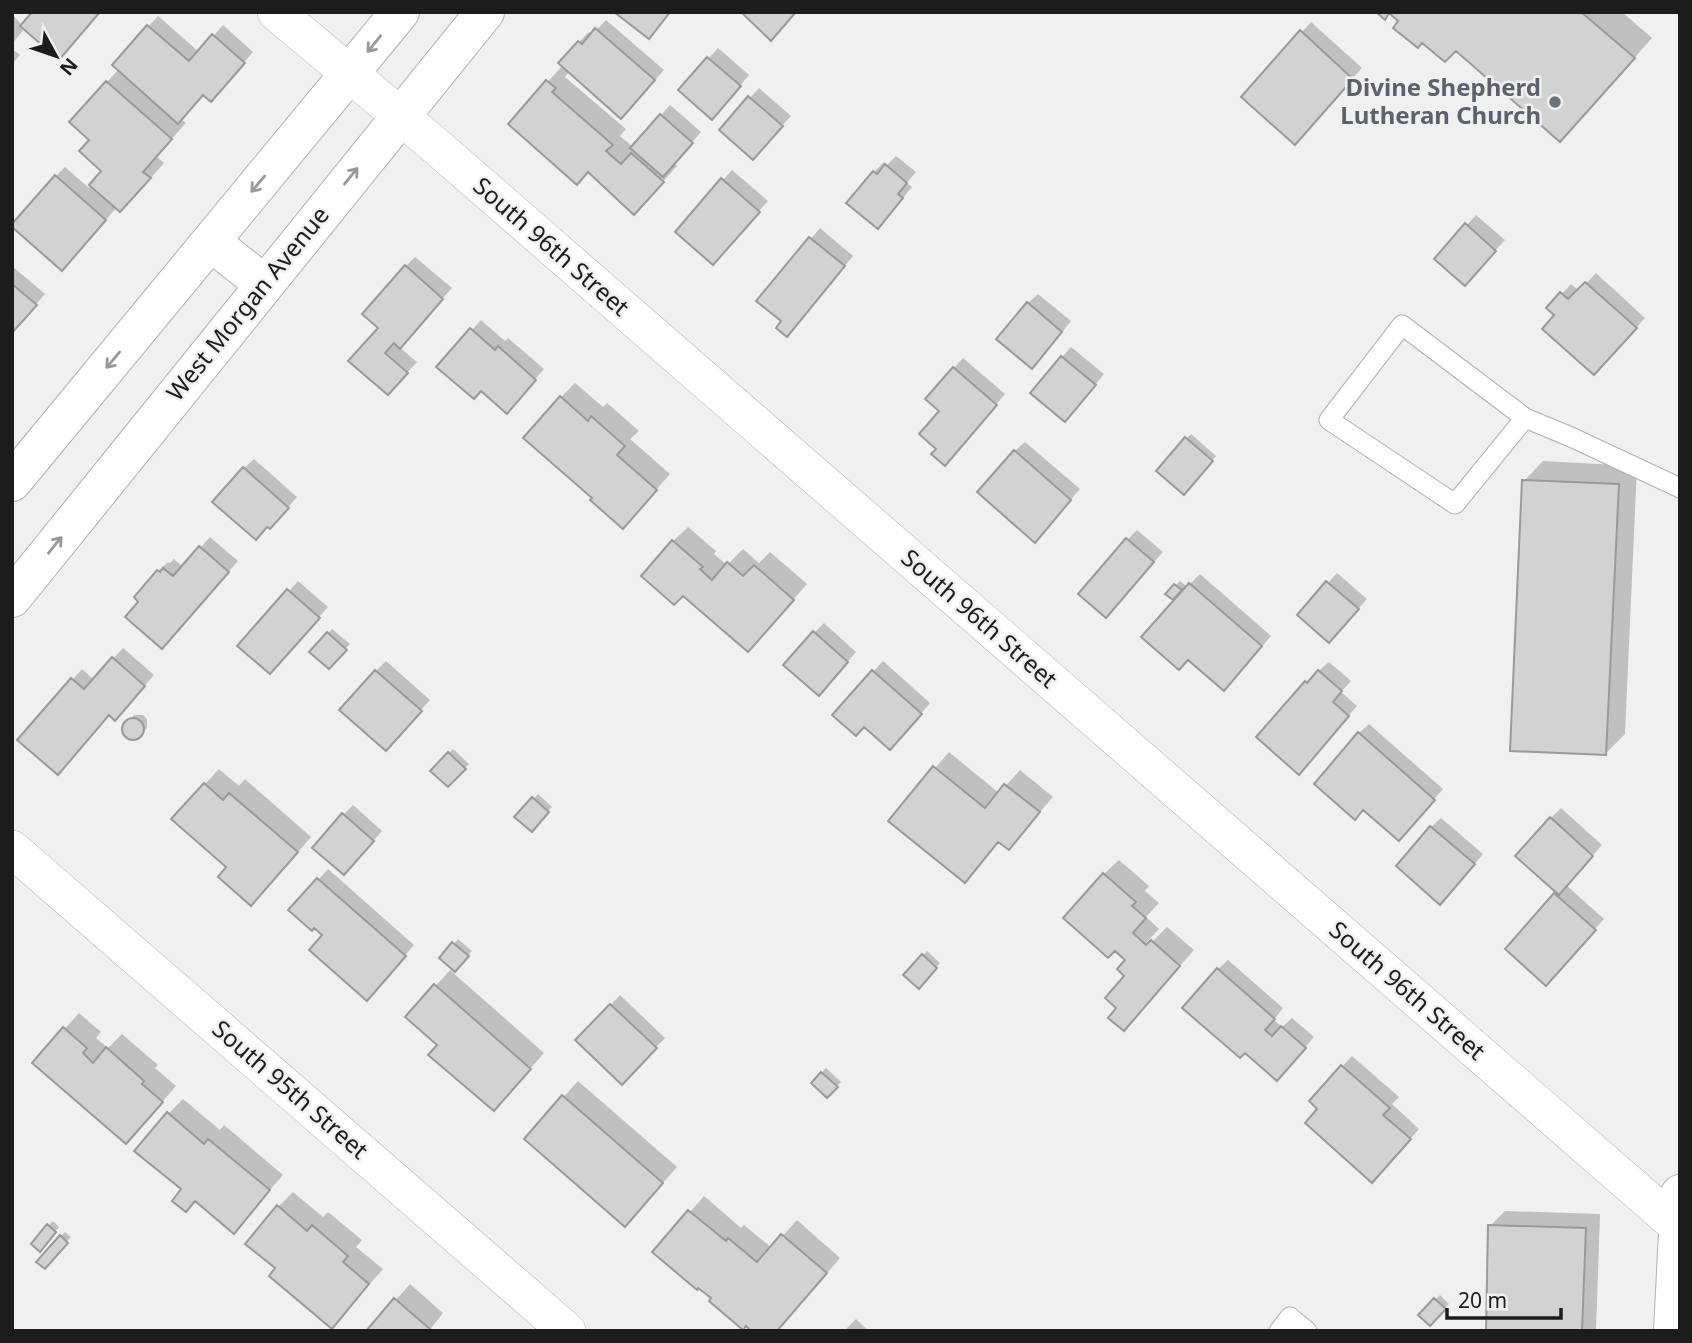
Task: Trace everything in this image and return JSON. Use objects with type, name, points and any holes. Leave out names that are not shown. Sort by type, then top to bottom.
[{"type":"street","name":"South 96th Street","points":[[276,12],[1679,1216]]},
{"type":"street","points":[[12,482],[400,12]]},
{"type":"street","name":"West Morgan Avenue","points":[[12,598],[485,12]]},
{"type":"street","points":[[211,242],[264,284]]},
{"type":"street","name":"South 95th Street","points":[[12,849],[568,1331]]},
{"type":"street","points":[[1673,1331],[1679,1216]]},
{"type":"lane","points":[[1525,418],[1455,504],[1329,420],[1402,326],[1525,418],[1680,488]]},
{"type":"lane","points":[[1279,1331],[1290,1317],[1307,1331]]},
{"type":"building","points":[[32,12],[100,12],[59,60],[20,26]]},
{"type":"building","points":[[614,12],[670,12],[649,39]]},
{"type":"building","points":[[741,12],[796,12],[771,41]]},
{"type":"building","name":"Divine Shepherd Lutheran Church","points":[[1376,12],[1581,12],[1635,58],[1560,142],[1456,51],[1445,62],[1422,43],[1418,48],[1393,28],[1398,21],[1389,13],[1385,20]]},
{"type":"building","points":[[147,25],[189,61],[212,34],[245,63],[211,102],[203,95],[178,124],[112,65]]},
{"type":"building","points":[[595,28],[655,80],[621,119],[558,63],[578,41],[582,44]]},
{"type":"building","points":[[1300,30],[1353,79],[1295,145],[1241,97]]},
{"type":"building","points":[[707,57],[741,86],[712,120],[678,90]]},
{"type":"building","points":[[546,80],[556,88],[552,92],[613,145],[606,151],[621,164],[631,153],[664,182],[634,215],[588,172],[577,185],[508,124]]},
{"type":"building","points":[[106,81],[172,139],[143,172],[151,178],[120,212],[89,185],[101,171],[79,151],[89,140],[69,122]]},
{"type":"building","points":[[748,96],[783,126],[753,160],[719,130]]},
{"type":"building","points":[[660,114],[693,143],[663,177],[630,148]]},
{"type":"building","points":[[885,164],[907,183],[898,194],[903,198],[878,229],[846,203],[873,171],[877,174]]},
{"type":"building","points":[[55,175],[106,220],[62,271],[12,227]]},
{"type":"building","points":[[721,178],[760,212],[713,265],[675,232]]},
{"type":"building","points":[[1465,223],[1496,251],[1465,286],[1434,259]]},
{"type":"building","points":[[809,237],[845,266],[787,337],[776,328],[781,321],[756,301]]},
{"type":"building","points":[[405,265],[443,299],[400,349],[394,343],[385,353],[408,373],[388,395],[348,361],[378,328],[362,314]]},
{"type":"building","points":[[1585,282],[1637,328],[1594,375],[1542,329],[1554,315],[1546,308],[1560,292],[1568,299]]},
{"type":"building","points":[[12,284],[37,305],[12,333]]},
{"type":"building","points":[[1027,302],[1062,332],[1032,369],[996,339]]},
{"type":"building","points":[[470,328],[495,350],[498,346],[536,380],[507,414],[481,391],[474,399],[436,367]]},
{"type":"building","points":[[1061,356],[1096,385],[1065,422],[1030,393]]},
{"type":"building","points":[[953,367],[997,405],[945,466],[931,454],[936,449],[919,434],[939,411],[925,399]]},
{"type":"building","points":[[560,396],[588,421],[591,416],[625,446],[617,455],[657,490],[623,529],[523,438]]},
{"type":"building","points":[[1185,437],[1213,461],[1184,495],[1156,471]]},
{"type":"building","points":[[1014,450],[1071,500],[1035,543],[977,492]]},
{"type":"building","points":[[243,467],[289,508],[256,540],[212,502]]},
{"type":"building","points":[[1522,480],[1619,484],[1606,755],[1510,751]]},
{"type":"building","points":[[1126,538],[1154,562],[1106,618],[1078,594]]},
{"type":"building","points":[[672,540],[703,567],[700,569],[712,580],[727,562],[743,576],[754,565],[794,600],[748,652],[683,596],[674,605],[641,576]]},
{"type":"building","points":[[199,546],[229,572],[162,649],[125,617],[138,602],[134,597],[157,570],[160,572],[163,568],[173,576]]},
{"type":"building","points":[[1326,581],[1359,609],[1329,643],[1297,615]]},
{"type":"building","points":[[1189,583],[1262,646],[1224,691],[1188,660],[1179,670],[1141,637]]},
{"type":"building","points":[[1174,584],[1182,590],[1173,600],[1165,594]]},
{"type":"building","points":[[287,589],[320,618],[270,674],[237,646]]},
{"type":"building","points":[[813,631],[848,662],[819,696],[783,665]]},
{"type":"building","points":[[327,632],[347,650],[329,669],[309,652]]},
{"type":"building","points":[[112,657],[145,686],[115,721],[109,715],[58,775],[17,740],[71,678],[84,689]]},
{"type":"building","points":[[375,670],[422,711],[386,751],[339,710]]},
{"type":"building","points":[[872,670],[922,714],[890,750],[864,727],[856,736],[832,715]]},
{"type":"building","points":[[1318,670],[1342,691],[1333,702],[1349,716],[1299,775],[1256,737]]},
{"type":"building","points":[[133,718],[141,721],[144,729],[141,737],[133,740],[125,737],[122,729],[125,721]]},
{"type":"building","points":[[1358,732],[1435,800],[1399,841],[1363,810],[1355,820],[1314,784]]},
{"type":"building","points":[[448,752],[466,769],[448,787],[430,771]]},
{"type":"building","points":[[933,766],[985,808],[1004,784],[1040,812],[1009,850],[998,842],[965,883],[888,821]]},
{"type":"building","points":[[204,783],[223,800],[229,793],[298,852],[251,906],[218,877],[226,867],[171,819]]},
{"type":"building","points":[[532,797],[549,812],[532,832],[514,817]]},
{"type":"building","points":[[342,813],[374,841],[344,875],[312,848]]},
{"type":"building","points":[[1550,817],[1593,856],[1559,895],[1515,856]]},
{"type":"building","points":[[1430,826],[1475,864],[1440,905],[1396,866]]},
{"type":"building","points":[[1103,873],[1136,902],[1132,906],[1146,918],[1133,933],[1146,945],[1151,940],[1180,966],[1124,1031],[1108,1018],[1116,1008],[1105,998],[1124,976],[1117,969],[1125,960],[1115,951],[1108,958],[1063,918]]},
{"type":"building","points":[[317,878],[406,956],[367,1001],[309,950],[322,935],[314,928],[312,931],[288,910]]},
{"type":"building","points":[[1554,893],[1596,930],[1546,986],[1505,949]]},
{"type":"building","points":[[452,942],[469,956],[455,972],[439,958]]},
{"type":"building","points":[[922,954],[937,968],[919,989],[903,975]]},
{"type":"building","points":[[1217,968],[1275,1019],[1265,1030],[1272,1036],[1281,1026],[1306,1048],[1277,1081],[1245,1053],[1240,1058],[1182,1008]]},
{"type":"building","points":[[434,984],[531,1069],[494,1111],[428,1055],[437,1045],[405,1017]]},
{"type":"building","points":[[610,1004],[657,1048],[622,1085],[575,1040]]},
{"type":"building","points":[[63,1027],[87,1048],[83,1053],[93,1063],[106,1047],[163,1102],[126,1144],[32,1063]]},
{"type":"building","points":[[1341,1065],[1390,1108],[1383,1115],[1411,1139],[1372,1183],[1305,1123],[1317,1109],[1309,1101]]},
{"type":"building","points":[[821,1072],[838,1087],[827,1098],[811,1083]]},
{"type":"building","points":[[562,1095],[663,1183],[625,1227],[524,1139]]},
{"type":"building","points":[[167,1112],[204,1144],[208,1139],[270,1190],[234,1234],[195,1201],[186,1212],[172,1201],[181,1189],[134,1151]]},
{"type":"building","points":[[277,1205],[307,1231],[312,1225],[348,1256],[343,1262],[369,1284],[332,1329],[269,1276],[275,1268],[245,1244]]},
{"type":"building","points":[[688,1210],[757,1262],[781,1234],[827,1273],[777,1331],[751,1331],[746,1326],[743,1330],[709,1301],[711,1298],[698,1288],[697,1290],[652,1252]]},
{"type":"building","points":[[47,1224],[56,1232],[40,1252],[31,1244]]},
{"type":"building","points":[[1488,1225],[1586,1228],[1582,1331],[1486,1331]]},
{"type":"building","points":[[60,1235],[68,1243],[45,1269],[36,1262]]},
{"type":"building","points":[[394,1298],[430,1329],[366,1331]]},
{"type":"building","points":[[1434,1298],[1446,1309],[1430,1326],[1418,1315]]},
{"type":"place","name":"Divine Shepherd Lutheran Church","points":[[1555,102]]}]
